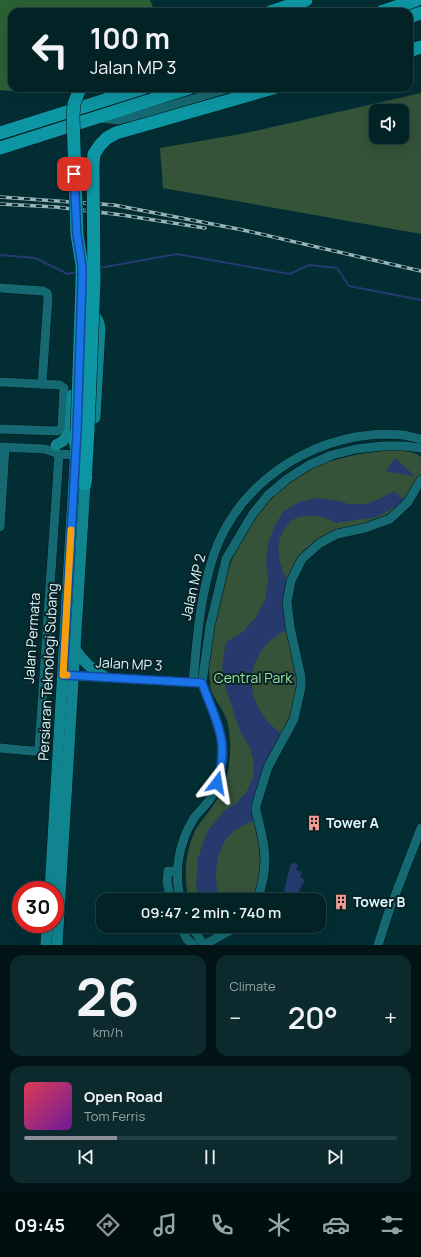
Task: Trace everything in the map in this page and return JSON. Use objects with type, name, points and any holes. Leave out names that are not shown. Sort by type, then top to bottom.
[{"type":"highway","points":[[282,8],[306,0]]},
{"type":"highway","points":[[393,8],[416,0]]},
{"type":"highway","points":[[76,450],[74,430],[82,266],[77,235],[73,116],[74,104],[78,92]]},
{"type":"highway","points":[[0,134],[131,92]]},
{"type":"highway","points":[[0,148],[176,92]]},
{"type":"highway","points":[[85,484],[74,430],[94,281],[92,183],[94,154],[107,138],[116,133],[259,92]]},
{"type":"main road","name":"Persiaran Teknologi Subang","points":[[59,881],[76,537],[85,484],[92,459],[100,328],[99,322],[95,316],[85,313],[79,315],[74,329],[74,430]]},
{"type":"main road","points":[[58,449],[63,441],[74,430]]},
{"type":"main road","name":"Persiaran Teknologi Subang","points":[[51,881],[68,675],[75,649],[76,450]]},
{"type":"main road","points":[[75,649],[81,659],[89,667],[105,677]]},
{"type":"main road","points":[[46,945],[47,933]]},
{"type":"main road","name":"Persiaran Teknologi Subang","points":[[57,933],[57,945]]},
{"type":"street","points":[[97,117],[117,120],[133,117],[217,92]]},
{"type":"street","points":[[0,288],[47,293],[48,298],[42,384]]},
{"type":"street","points":[[0,382],[60,385],[64,388],[62,428],[74,430]]},
{"type":"street","points":[[0,428],[57,431],[74,430]]},
{"type":"street","name":"Jalan MP 2","points":[[179,893],[178,872],[180,850],[186,833],[195,818],[213,795],[223,757],[221,735],[216,717],[198,682],[199,624],[205,585],[215,552],[228,523],[261,482],[304,454],[328,444],[354,438],[382,435],[403,435],[421,439]]},
{"type":"street","name":"Jalan MP 2","points":[[198,682],[226,559],[252,515],[268,496],[287,479],[332,455],[356,449],[382,446],[421,448]]},
{"type":"street","points":[[0,527],[2,447],[76,450]]},
{"type":"street","name":"Jalan Permata","points":[[0,748],[36,751],[39,748],[58,449]]},
{"type":"street","points":[[259,893],[265,870],[266,854],[256,806],[268,767],[294,719],[302,687],[290,627],[287,602],[291,581],[302,559],[320,543],[337,534],[366,528],[390,519],[408,502],[421,480]]},
{"type":"street","name":"Jalan MP 3","points":[[68,675],[198,682]]},
{"type":"street","points":[[378,945],[389,911],[421,828]]},
{"type":"street","points":[[169,893],[168,871],[178,872]]},
{"type":"street","points":[[373,945],[384,928]]},
{"type":"street","points":[[184,933],[193,945]]},
{"type":"street","points":[[196,933],[204,945],[225,933]]},
{"type":"green space","points":[[0,0],[150,0],[153,8],[8,8],[8,91],[0,90]]},
{"type":"green space","points":[[421,93],[421,234],[163,188],[160,148],[246,133],[369,105],[369,144],[409,144],[409,104],[373,104]]},
{"type":"green space","name":"Central Park","points":[[375,451],[412,452],[421,457],[421,474],[416,487],[407,502],[384,518],[321,538],[287,581],[297,680],[296,700],[256,800],[261,870],[255,893],[187,893],[186,864],[189,846],[196,829],[221,792],[227,776],[229,765],[229,730],[226,718],[211,691],[209,655],[218,604],[232,559],[255,518],[287,485],[306,472],[328,462]]},
{"type":"water","points":[[395,458],[415,476],[386,471]]},
{"type":"water","points":[[394,491],[406,501],[377,517],[336,523],[321,516],[313,515],[296,518],[288,525],[280,538],[278,548],[281,565],[287,581],[288,629],[271,640],[258,656],[253,668],[252,681],[253,693],[263,716],[282,734],[255,820],[233,832],[227,838],[220,852],[216,868],[216,885],[218,893],[198,893],[196,885],[198,858],[207,832],[224,811],[237,803],[247,791],[253,777],[254,762],[250,747],[241,734],[226,689],[222,666],[226,642],[243,632],[256,617],[265,600],[268,581],[266,561],[268,544],[274,527],[283,512],[299,502],[316,498],[334,500],[349,504],[365,504],[380,499]]},
{"type":"water","points":[[293,863],[298,864],[296,870],[302,872],[300,877],[305,880],[298,893],[286,893],[286,891],[284,891],[290,866]]},
{"type":"waterway","points":[[99,268],[177,254],[290,274],[309,265],[337,268],[349,286],[421,300]]},
{"type":"waterway","points":[[0,255],[35,258],[68,274],[77,272]]},
{"type":"railway","points":[[0,197],[114,205],[243,230],[421,271]]},
{"type":"railway","points":[[0,204],[56,207],[122,215],[205,228]]},
{"type":"slow traffic","points":[[67,675],[63,675],[71,530]]},
{"type":"place","name":"Tower A","points":[[314,823]]},
{"type":"place","name":"Tower B","points":[[341,902]]},
{"type":"route","points":[[74,174],[77,235],[82,266],[82,281],[77,431],[63,675],[202,683],[216,717],[222,741],[223,757],[217,783]]}]
